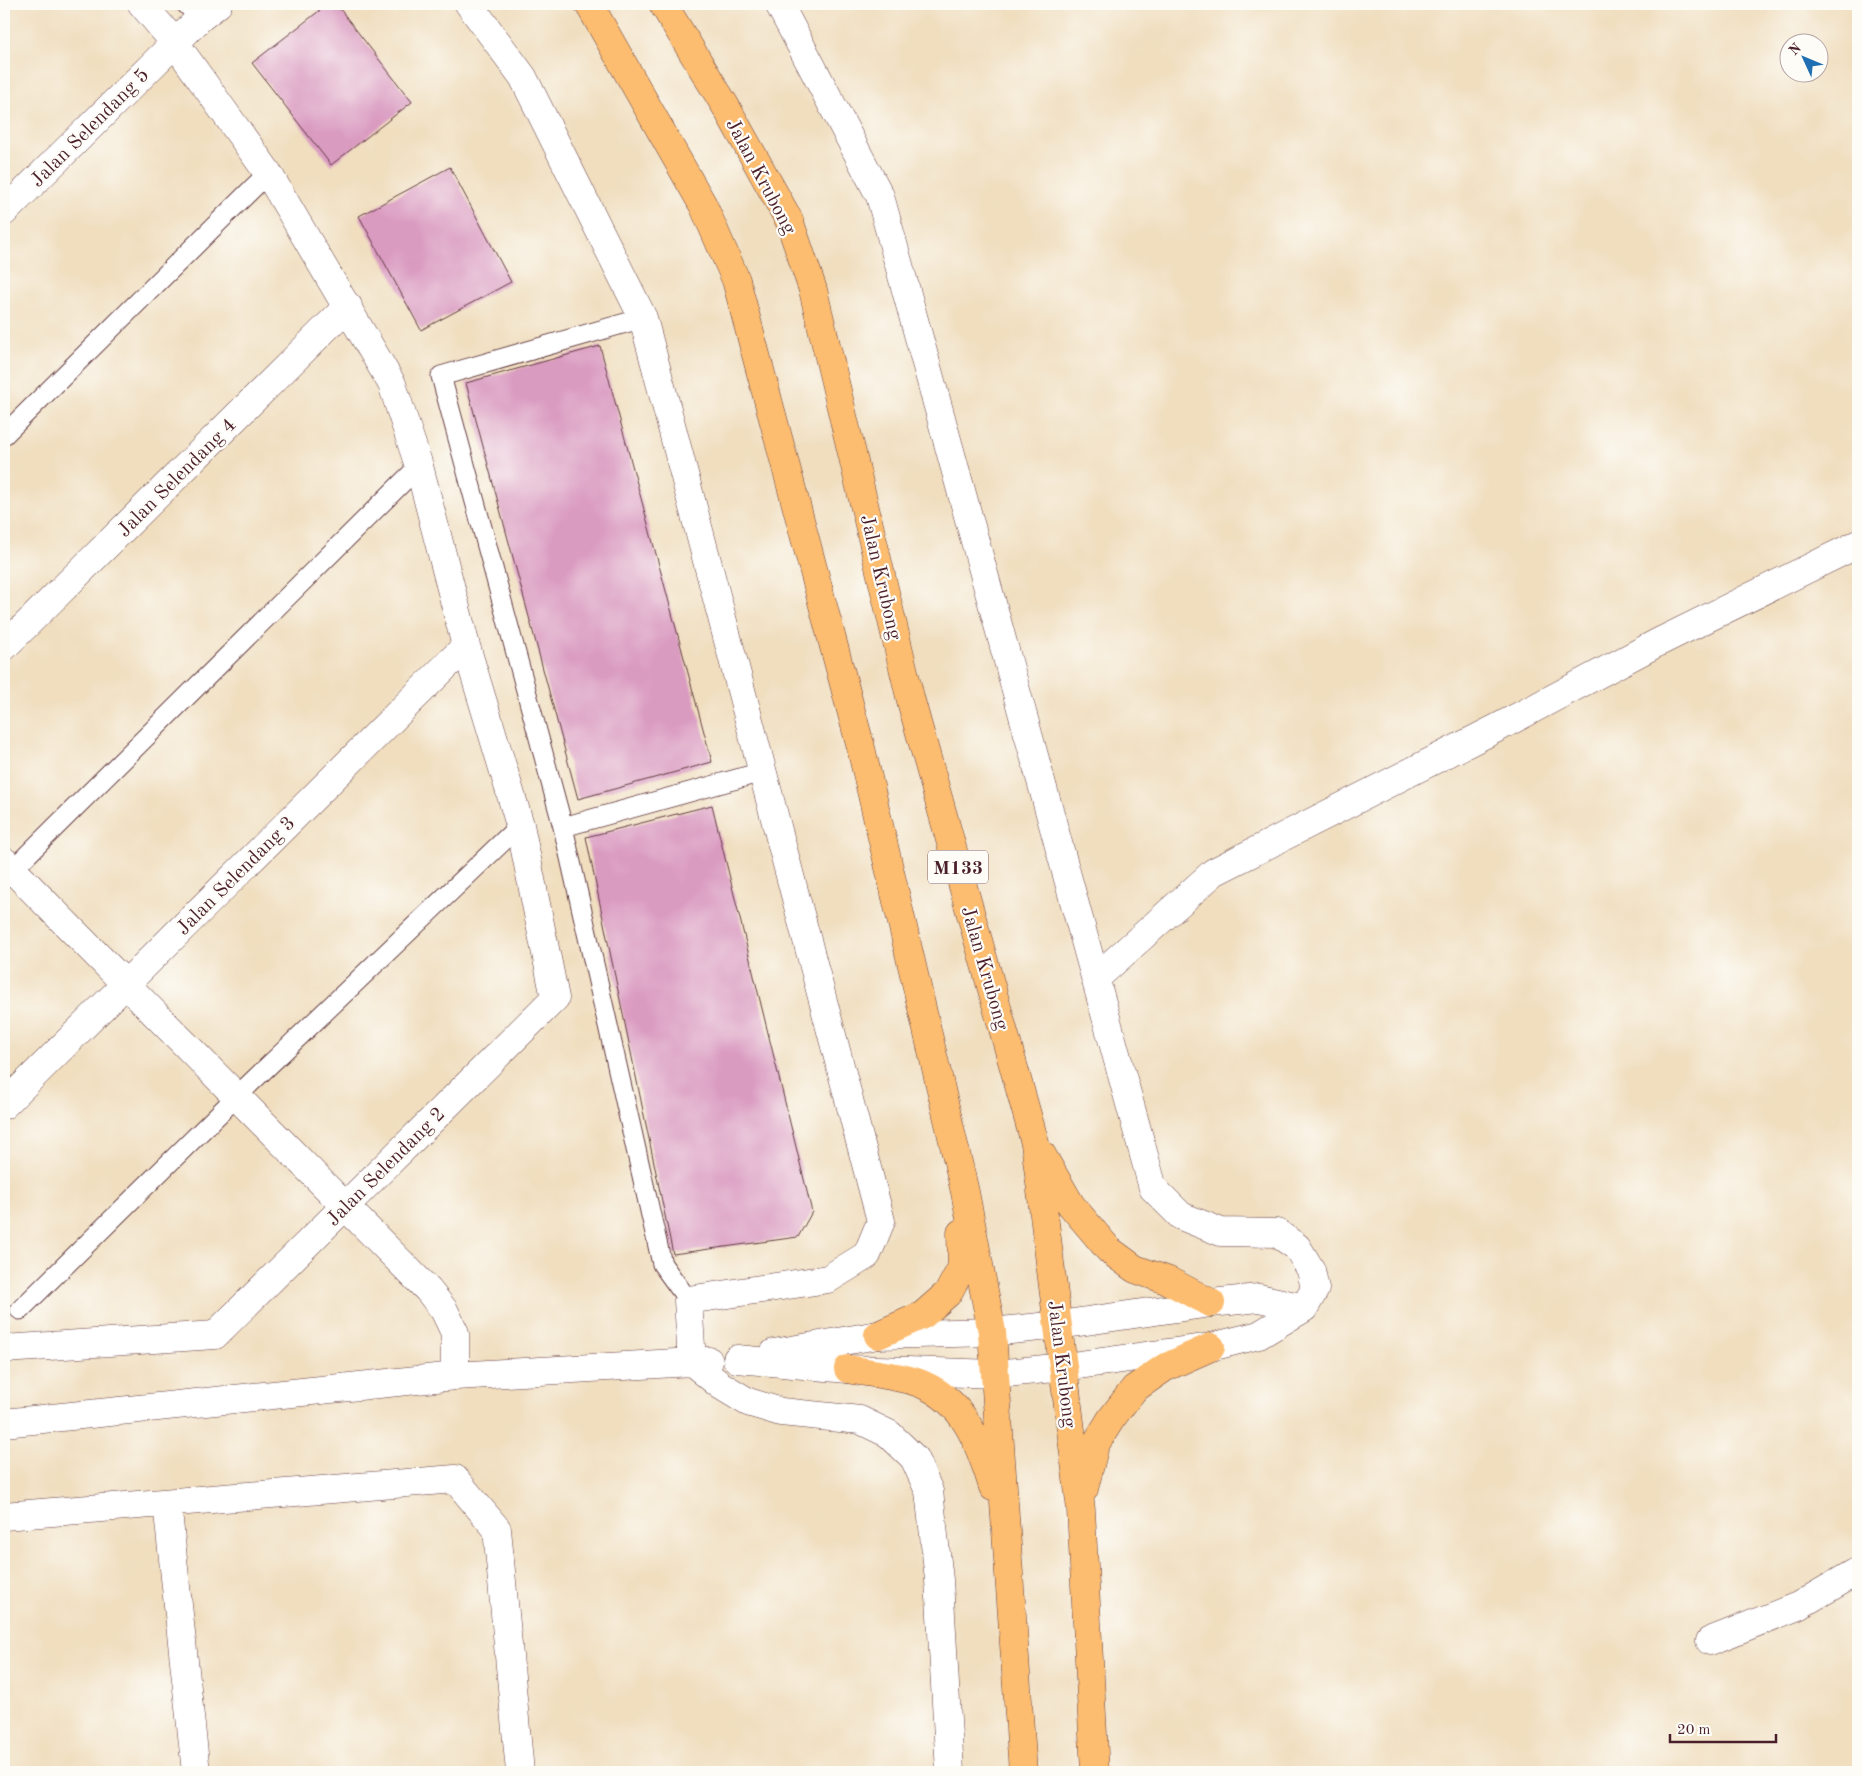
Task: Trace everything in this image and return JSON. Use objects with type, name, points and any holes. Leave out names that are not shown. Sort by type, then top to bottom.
[{"type":"main road","points":[[589,4],[703,204],[736,280],[861,748],[965,1192],[992,1332],[1022,1772]]},
{"type":"main road","name":"Jalan Krubong","points":[[663,4],[726,107],[789,220],[813,290],[911,701],[1035,1143],[1081,1510],[1094,1772]]},
{"type":"main road","points":[[1035,1143],[1071,1205],[1109,1250],[1135,1269],[1169,1281],[1211,1303]]},
{"type":"main road","points":[[878,1335],[923,1315],[948,1293],[962,1267],[961,1227],[965,1192]]},
{"type":"main road","points":[[1081,1510],[1095,1445],[1111,1418],[1134,1389],[1164,1368],[1211,1347]]},
{"type":"main road","points":[[848,1369],[924,1385],[956,1406],[977,1439],[1006,1524]]},
{"type":"street","points":[[142,4],[174,43],[268,173],[348,306],[392,384],[419,466],[466,646],[520,825]]},
{"type":"street","points":[[469,4],[523,77],[643,318],[881,1222],[867,1254],[828,1279],[688,1300],[692,1362],[720,1385],[748,1402],[781,1412],[860,1420],[889,1434],[914,1458],[929,1491],[939,1580],[950,1772]]},
{"type":"street","points":[[737,1359],[848,1369],[996,1374],[1064,1367],[1211,1347],[1259,1335],[1304,1308],[1315,1289],[1311,1270],[1297,1247],[1277,1233],[1221,1232],[1181,1216],[1154,1188],[1135,1128],[1096,978],[880,196],[779,4]]},
{"type":"street","name":"Jalan Selendang 5","points":[[4,212],[174,43],[201,9]]},
{"type":"street","name":"Jalan Selendang 4","points":[[4,647],[348,306]]},
{"type":"street","points":[[1096,978],[1214,872],[1497,728],[1657,643],[1858,544]]},
{"type":"street","name":"Jalan Selendang 3","points":[[4,1105],[466,646]]},
{"type":"street","name":"Jalan Selendang 2","points":[[4,1349],[215,1335],[554,998],[520,825]]},
{"type":"street","points":[[7,870],[126,984],[428,1290],[444,1310],[455,1333],[455,1376]]},
{"type":"street","points":[[4,1424],[455,1376],[737,1359],[878,1335],[992,1332],[1059,1325],[1259,1298],[1304,1308]]},
{"type":"street","points":[[4,1516],[455,1479],[498,1529],[520,1772]]},
{"type":"street","points":[[167,1503],[196,1772]]},
{"type":"street","points":[[1710,1641],[1798,1606],[1858,1571]]},
{"type":"lane","points":[[4,435],[268,173]]},
{"type":"lane","points":[[643,318],[441,376],[563,827],[662,1264],[688,1300]]},
{"type":"lane","points":[[7,870],[419,466]]},
{"type":"lane","points":[[563,827],[762,772]]},
{"type":"lane","points":[[20,1310],[237,1096],[520,825]]},
{"type":"building","points":[[328,4],[336,4],[412,102],[331,165],[252,63]]},
{"type":"building","points":[[450,167],[511,282],[421,330],[359,216]]},
{"type":"building","points":[[600,346],[712,762],[578,799],[466,383]]},
{"type":"building","points":[[712,805],[812,1212],[798,1237],[673,1254],[586,837]]}]
